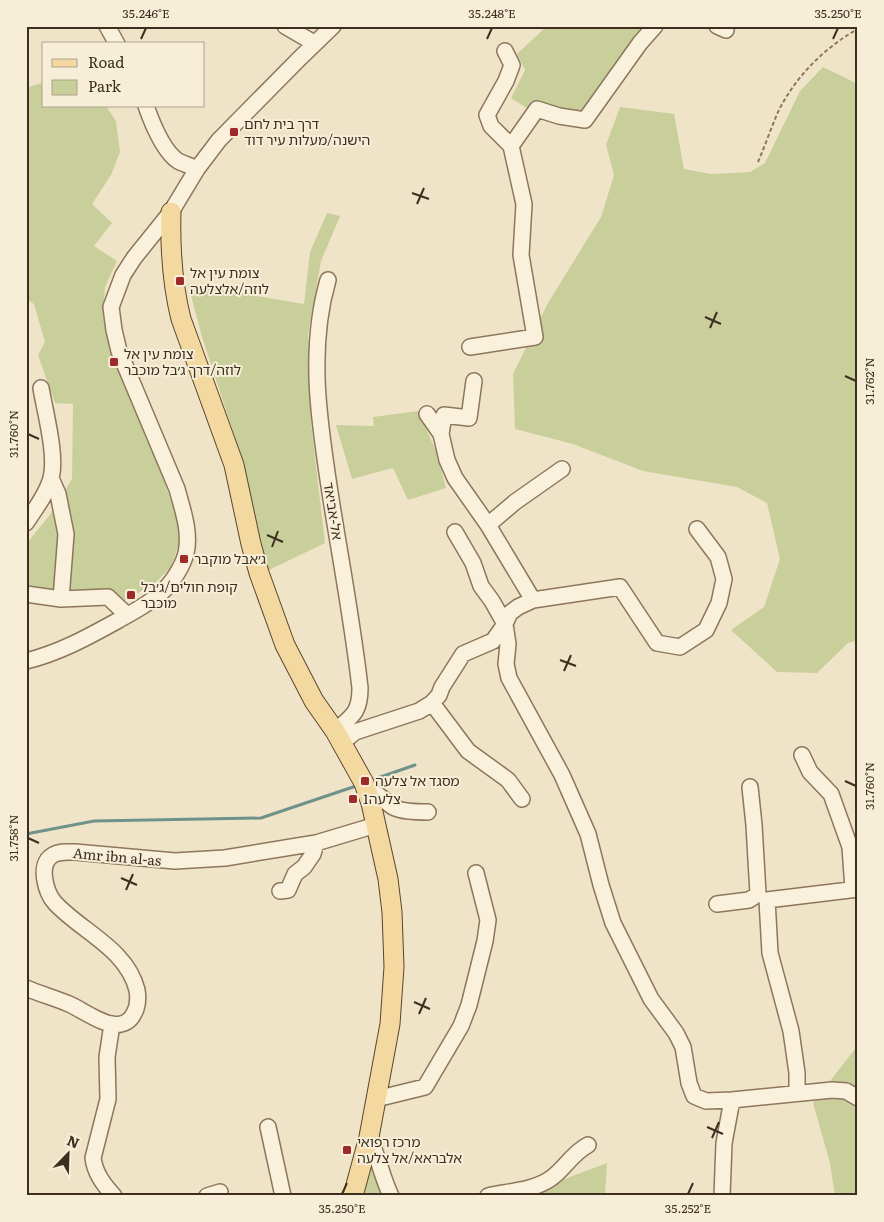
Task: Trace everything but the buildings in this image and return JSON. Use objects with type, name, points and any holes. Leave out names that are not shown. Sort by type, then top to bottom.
[{"type":"main road","points":[[171,212],[171,267],[175,296],[181,319],[234,465],[259,573],[284,645],[314,701],[338,737],[367,792],[388,879],[392,912],[394,967],[390,1024],[369,1137],[353,1196]]},
{"type":"street","points":[[107,26],[116,42]]},
{"type":"street","points":[[285,26],[314,44]]},
{"type":"street","points":[[26,661],[67,648],[148,604],[164,590],[178,571],[186,553],[187,533],[177,488],[118,351],[112,307],[123,275],[134,258],[171,212],[197,169],[239,119],[334,26]]},
{"type":"street","points":[[511,146],[537,109],[559,116],[585,120],[640,43],[655,26]]},
{"type":"street","points":[[470,346],[535,337],[520,255],[524,204],[511,146],[491,126],[487,115],[512,65],[505,51]]},
{"type":"street","points":[[147,108],[167,150],[177,160],[197,169]]},
{"type":"street","name":"אל-אביאד","points":[[328,280],[321,311],[317,350],[316,390],[321,435],[360,688],[358,707],[354,716],[338,737]]},
{"type":"street","points":[[474,381],[469,418],[444,414],[441,434],[447,460],[455,478],[488,525],[533,600]]},
{"type":"street","points":[[26,523],[39,504],[51,478],[52,453],[41,388]]},
{"type":"street","points":[[427,414],[441,434]]},
{"type":"street","points":[[488,525],[515,502],[562,469]]},
{"type":"street","points":[[51,478],[58,494],[66,534],[61,599]]},
{"type":"street","points":[[338,737],[411,714],[432,703],[439,695],[442,686],[463,654],[493,641],[510,613],[533,600],[620,587],[656,643],[680,647],[706,630],[719,604],[724,579],[718,557],[697,529]]},
{"type":"street","points":[[455,532],[473,563],[481,586],[505,624],[508,644],[506,664],[509,678],[562,775],[588,834],[613,923],[651,999],[676,1033],[683,1047],[689,1083],[694,1096],[706,1101],[732,1100],[839,1090],[846,1091],[858,1098]]},
{"type":"street","points":[[26,594],[61,599],[108,597],[128,615]]},
{"type":"street","points":[[432,703],[468,751],[508,780],[522,798]]},
{"type":"street","points":[[717,904],[762,897],[856,889],[850,847],[831,794],[810,772],[802,756]]},
{"type":"street","points":[[750,787],[770,953],[791,1031],[797,1073],[797,1093]]},
{"type":"street","points":[[367,792],[372,791],[395,808],[428,812]]},
{"type":"street","name":"Amr ibn al-as","points":[[112,1024],[121,1024],[131,1019],[137,1006],[137,993],[134,981],[128,968],[110,948],[54,902],[48,891],[44,874],[45,865],[51,856],[60,852],[75,852],[175,861],[225,858],[316,843],[376,825]]},
{"type":"street","points":[[280,891],[288,890],[295,874],[304,867],[313,854],[316,843]]},
{"type":"street","points":[[376,1099],[426,1087],[461,1026],[473,990],[488,920],[476,874]]},
{"type":"street","points":[[26,988],[112,1024],[108,1057],[108,1099],[93,1158],[99,1177],[114,1196]]},
{"type":"street","points":[[722,1196],[724,1143],[732,1100]]},
{"type":"street","points":[[268,1127],[283,1196]]},
{"type":"street","points":[[369,1137],[377,1154],[391,1196]]},
{"type":"street","points":[[488,1196],[522,1190],[551,1178],[580,1149],[588,1145]]},
{"type":"path","points":[[758,162],[779,110],[794,86],[812,64],[840,39],[858,29]]},
{"type":"green space","points":[[547,26],[650,26],[583,113],[559,110],[536,100],[528,109],[511,98],[525,70],[517,54]]},
{"type":"green space","points":[[823,67],[858,84],[858,640],[848,643],[817,673],[777,672],[731,630],[764,607],[780,559],[767,503],[737,487],[643,471],[573,444],[515,429],[513,374],[548,303],[601,217],[614,175],[606,145],[620,107],[674,114],[684,169],[711,174],[750,172],[765,163],[800,91]]},
{"type":"green space","points":[[41,83],[42,108],[107,108],[116,121],[120,152],[111,175],[92,204],[112,223],[94,246],[117,261],[105,287],[103,317],[111,351],[159,466],[175,513],[180,541],[171,567],[154,584],[124,601],[108,589],[49,590],[26,586],[26,544],[49,516],[72,479],[73,404],[55,403],[38,355],[45,342],[34,304],[26,299],[26,88]]},
{"type":"green space","points":[[327,213],[340,216],[321,261],[308,333],[311,423],[325,543],[267,571],[240,453],[202,337],[188,284],[304,304],[310,252]]},
{"type":"green space","points":[[418,411],[436,451],[446,488],[408,500],[393,468],[352,479],[336,425],[374,426],[373,417]]},
{"type":"green space","points":[[858,1045],[858,1196],[835,1196],[830,1163],[813,1103]]},
{"type":"green space","points":[[369,1156],[382,1196],[364,1196]]},
{"type":"green space","points":[[607,1163],[605,1196],[519,1196]]},
{"type":"waterway","points":[[369,781],[415,765]]},
{"type":"waterway","points":[[26,834],[94,821],[261,818],[359,785]]},
{"type":"place","name":"דרך בית לחם הישנה/מעלות עיר דוד","points":[[234,132]]},
{"type":"place","name":"צומת עין אל לוזה/אלצלעה","points":[[180,281]]},
{"type":"place","name":"צומת עין אל לוזה/דרך ג׳בל מוכבר","points":[[114,362]]},
{"type":"place","name":"ג׳אבל מוקבר","points":[[184,559]]},
{"type":"place","name":"קופת חולים/ג׳בל מוכבר","points":[[131,595]]},
{"type":"place","name":"מסגד אל צלעה","points":[[365,781]]},
{"type":"place","name":"צלעה1","points":[[353,799]]},
{"type":"place","name":"מרכז רפואי אלבראא/אל צלעה","points":[[347,1150]]}]
